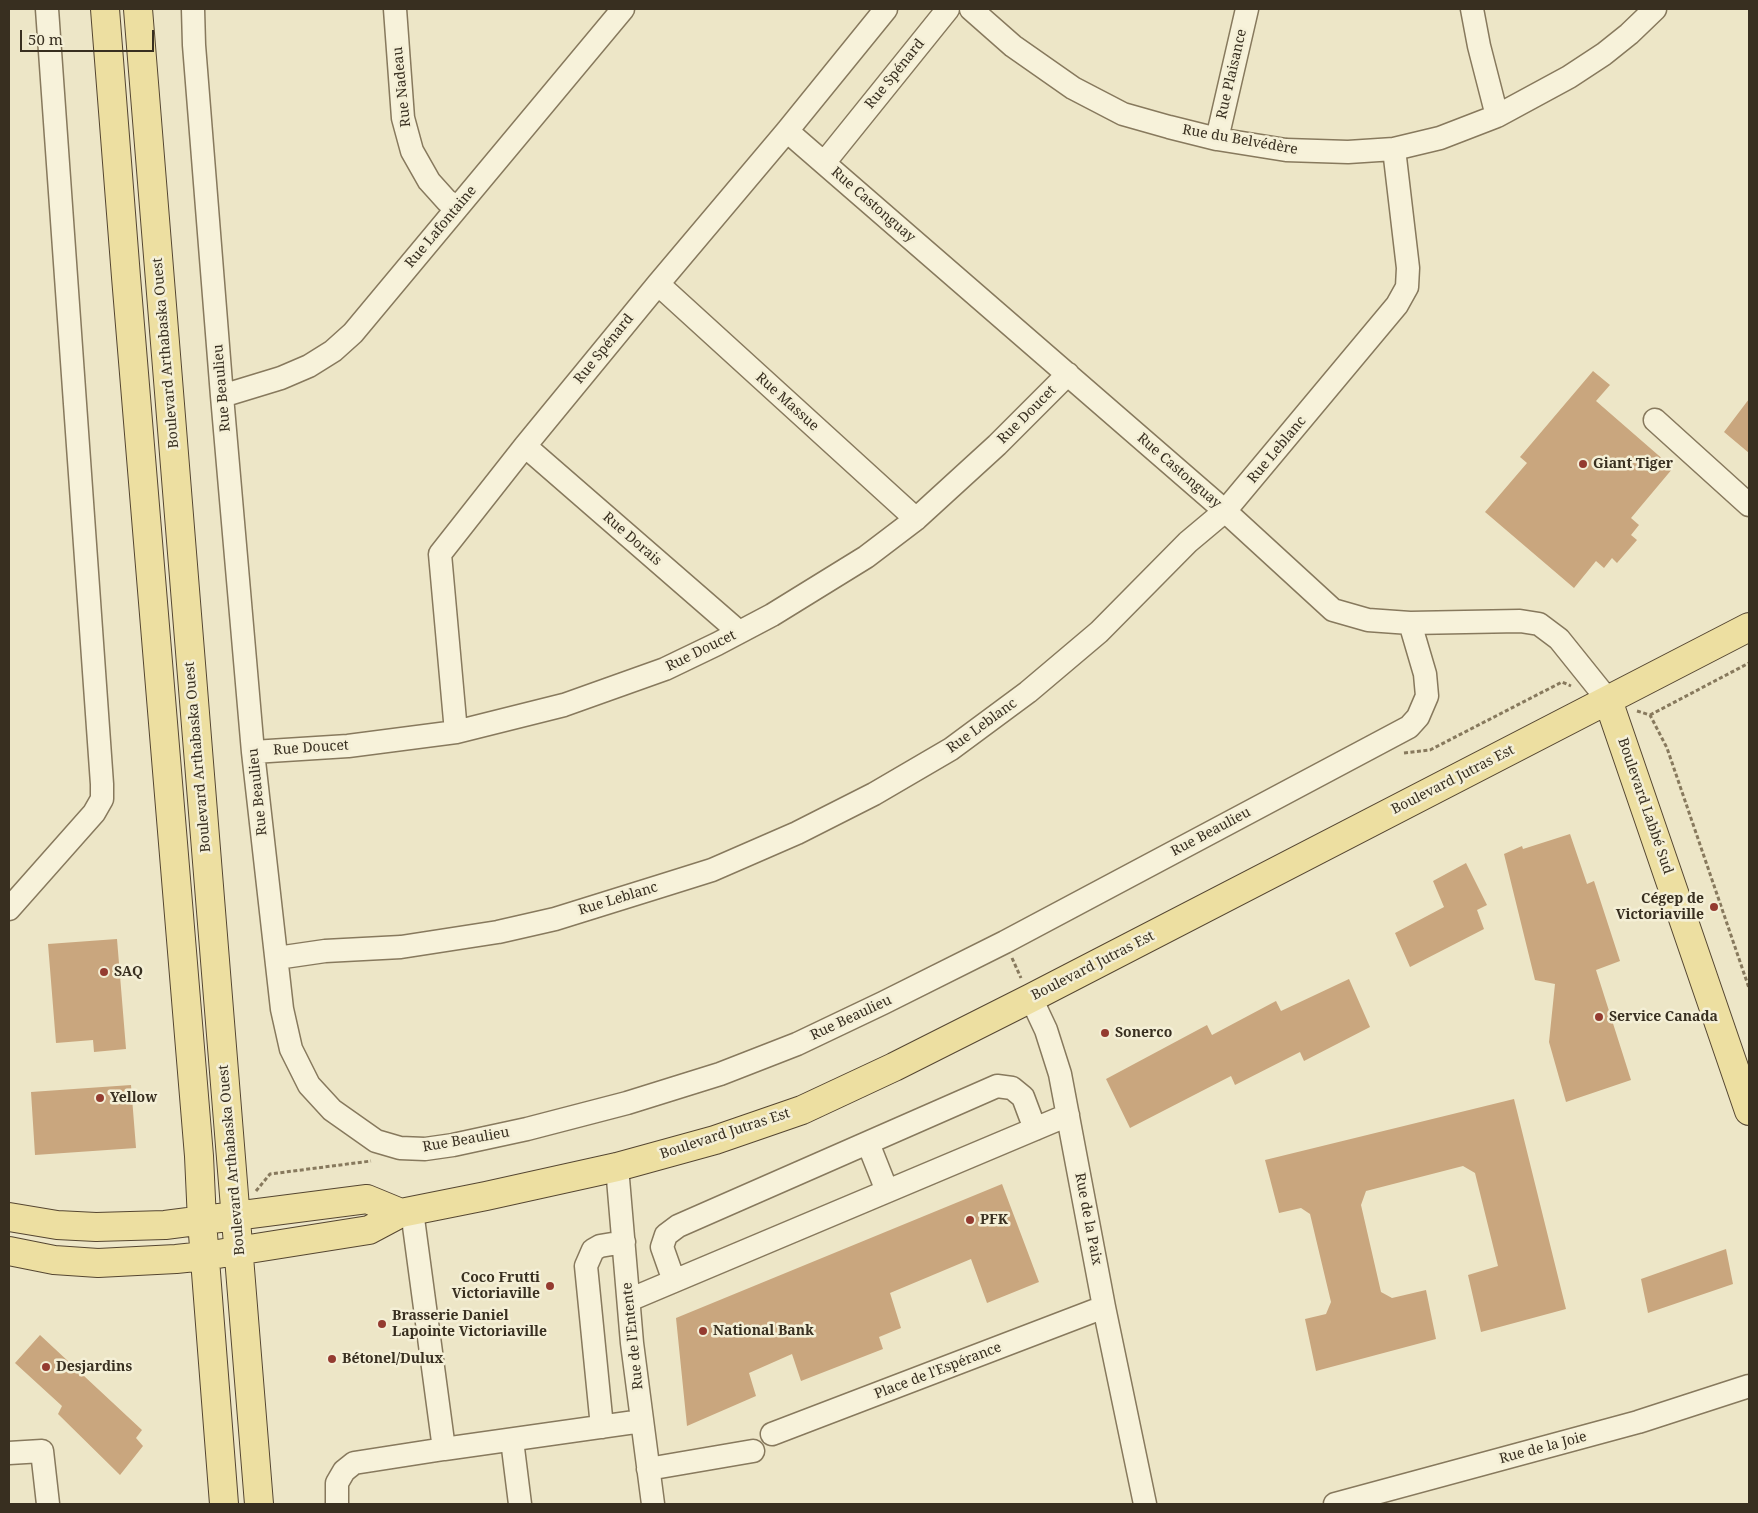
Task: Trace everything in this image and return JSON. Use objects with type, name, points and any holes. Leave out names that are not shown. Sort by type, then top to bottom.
[{"type":"main road","points":[[105,9],[198,1147],[224,1504]]},
{"type":"main road","name":"Boulevard Arthabaska Ouest","points":[[138,9],[240,1250],[259,1504]]},
{"type":"main road","name":"Boulevard Jutras Est","points":[[9,1251],[54,1260],[98,1263],[205,1256],[369,1230],[406,1212],[618,1167],[715,1140],[802,1110],[894,1067],[1031,998],[1749,627]]},
{"type":"main road","name":"Boulevard Labbé Sud","points":[[1608,700],[1749,1111]]},
{"type":"main road","points":[[9,1217],[57,1225],[96,1227],[165,1225],[367,1199],[406,1212]]},
{"type":"street","points":[[9,909],[94,813],[102,799],[47,9]]},
{"type":"street","name":"Rue Beaulieu","points":[[193,9],[194,45],[222,396],[253,752],[282,1009],[291,1049],[309,1085],[332,1110],[376,1142],[400,1148],[425,1148],[453,1144],[527,1129],[626,1103],[720,1074],[797,1044],[1005,942],[1409,727],[1424,706],[1427,696],[1425,674],[1410,623]]},
{"type":"street","name":"Rue Nadeau","points":[[395,9],[403,118],[412,151],[429,181],[447,201],[458,207]]},
{"type":"street","name":"Rue Lafontaine","points":[[222,396],[281,378],[308,366],[333,351],[353,333],[622,9]]},
{"type":"street","name":"Rue Spénard","points":[[456,732],[440,554],[525,446],[886,9]]},
{"type":"street","name":"Rue Spénard","points":[[824,163],[948,9]]},
{"type":"street","name":"Rue du Belvédère","points":[[971,9],[1013,46],[1073,88],[1123,114],[1217,138],[1286,150],[1348,152],[1394,149],[1440,138],[1497,116],[1604,54],[1629,34],[1655,9]]},
{"type":"street","name":"Rue Plaisance","points":[[1217,138],[1247,9]]},
{"type":"street","points":[[1472,9],[1479,46],[1497,116]]},
{"type":"street","name":"Rue Castonguay","points":[[787,131],[1226,511],[1334,610],[1368,620],[1410,623],[1520,621],[1539,624],[1559,639],[1608,700]]},
{"type":"street","name":"Rue Leblanc","points":[[276,958],[325,951],[400,947],[498,932],[536,923],[712,870],[797,833],[874,794],[951,749],[1028,692],[1098,632],[1188,542],[1226,511],[1397,305],[1407,287],[1408,268],[1394,149]]},
{"type":"street","name":"Rue Massue","points":[[658,284],[916,519]]},
{"type":"street","name":"Rue Doucet","points":[[253,752],[348,746],[456,732],[564,705],[665,669],[772,615],[866,557],[916,519],[997,445],[1068,374]]},
{"type":"street","points":[[1655,420],[1749,505]]},
{"type":"street","name":"Rue Dorais","points":[[525,446],[739,632]]},
{"type":"street","name":"Rue de la Paix","points":[[1031,998],[1046,1030],[1060,1074],[1104,1307],[1145,1504]]},
{"type":"street","points":[[674,1281],[662,1247],[666,1235],[678,1226],[997,1086],[1012,1088],[1023,1097],[1035,1129]]},
{"type":"street","points":[[629,1300],[1068,1115]]},
{"type":"street","points":[[868,1143],[887,1191]]},
{"type":"street","name":"Rue de l'Entente","points":[[618,1167],[632,1343],[653,1504]]},
{"type":"street","points":[[406,1212],[444,1449]]},
{"type":"street","points":[[602,1427],[586,1266],[593,1250],[600,1246],[624,1242]]},
{"type":"street","name":"Place de l'Espérance","points":[[772,1434],[1104,1307]]},
{"type":"street","name":"Rue de la Joie","points":[[1335,1504],[1357,1501],[1638,1422],[1749,1386]]},
{"type":"street","points":[[336,1504],[338,1483],[344,1471],[354,1463],[642,1421]]},
{"type":"street","points":[[512,1440],[520,1504]]},
{"type":"street","points":[[648,1469],[753,1450]]},
{"type":"street","points":[[9,1453],[42,1451],[48,1504]]},
{"type":"path","points":[[1650,715],[1749,663]]},
{"type":"path","points":[[1370,748],[1397,754],[1430,750],[1562,682],[1571,686]]},
{"type":"path","points":[[1608,700],[1650,715],[1667,748],[1749,988]]},
{"type":"path","points":[[1005,942],[1031,998]]},
{"type":"path","points":[[236,1216],[270,1174],[380,1160]]},
{"type":"building","points":[[1593,371],[1610,385],[1596,401],[1673,468],[1631,518],[1639,525],[1631,535],[1637,540],[1617,563],[1612,558],[1604,568],[1596,561],[1574,588],[1485,512],[1527,463],[1520,457]]},
{"type":"building","points":[[1749,399],[1749,453],[1724,432]]},
{"type":"building","points":[[1570,834],[1587,884],[1594,881],[1620,961],[1596,970],[1631,1080],[1566,1102],[1549,1042],[1555,984],[1535,980],[1504,854],[1522,846],[1523,849]]},
{"type":"building","points":[[1466,863],[1487,905],[1477,910],[1484,929],[1410,967],[1395,933],[1444,907],[1433,881]]},
{"type":"building","points":[[117,939],[126,1049],[94,1052],[93,1040],[56,1043],[48,944]]},
{"type":"building","points":[[1349,979],[1370,1027],[1304,1061],[1300,1052],[1235,1085],[1231,1076],[1130,1128],[1106,1079],[1207,1025],[1212,1035],[1276,1001],[1281,1011]]},
{"type":"building","points":[[131,1085],[136,1148],[35,1155],[31,1092]]},
{"type":"building","points":[[1514,1099],[1566,1309],[1481,1332],[1468,1275],[1498,1266],[1475,1173],[1463,1166],[1366,1191],[1361,1205],[1381,1292],[1392,1298],[1426,1290],[1436,1339],[1316,1371],[1305,1319],[1326,1314],[1331,1302],[1310,1214],[1301,1208],[1279,1213],[1265,1160]]},
{"type":"building","points":[[1002,1184],[1039,1282],[987,1303],[971,1259],[890,1293],[901,1328],[879,1337],[883,1349],[801,1381],[792,1354],[749,1373],[756,1396],[687,1426],[676,1318]]},
{"type":"building","points":[[1726,1249],[1733,1284],[1648,1313],[1641,1279]]},
{"type":"building","points":[[40,1335],[142,1430],[136,1438],[143,1446],[120,1475],[58,1414],[62,1406],[15,1363]]},
{"type":"place","name":"Giant Tiger","points":[[1583,464]]},
{"type":"place","name":"Cégep de Victoriaville","points":[[1714,907]]},
{"type":"place","name":"SAQ","points":[[104,972]]},
{"type":"place","name":"Service Canada","points":[[1599,1017]]},
{"type":"place","name":"Sonerco","points":[[1105,1033]]},
{"type":"place","name":"Yellow","points":[[100,1098]]},
{"type":"place","name":"PFK","points":[[970,1220]]},
{"type":"place","name":"Coco Frutti Victoriaville","points":[[550,1286]]},
{"type":"place","name":"Brasserie Daniel Lapointe Victoriaville","points":[[382,1324]]},
{"type":"place","name":"National Bank","points":[[703,1331]]},
{"type":"place","name":"Bétonel/Dulux","points":[[332,1359]]},
{"type":"place","name":"Desjardins","points":[[46,1367]]}]
